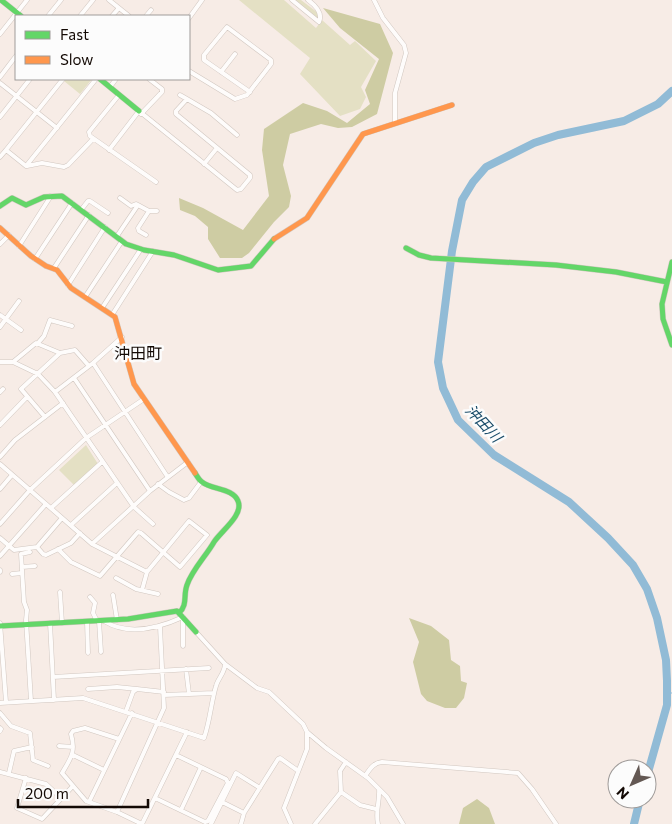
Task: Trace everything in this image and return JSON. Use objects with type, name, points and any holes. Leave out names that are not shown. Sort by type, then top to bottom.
[{"type":"street","points":[[1,0],[19,15],[27,0]]},
{"type":"street","points":[[49,15],[61,0]]},
{"type":"street","points":[[81,15],[93,0]]},
{"type":"street","points":[[109,0],[128,15]]},
{"type":"street","points":[[190,17],[202,0]]},
{"type":"street","points":[[292,0],[320,22],[320,11],[308,0]]},
{"type":"street","points":[[374,0],[383,18],[404,45],[406,53],[395,93],[395,123]]},
{"type":"street","points":[[113,15],[119,8]]},
{"type":"street","points":[[0,34],[15,19]]},
{"type":"street","points":[[190,72],[235,99],[250,92],[271,64],[271,60],[225,25],[204,55],[204,60],[250,92]]},
{"type":"street","points":[[221,72],[235,54]]},
{"type":"street","points":[[0,77],[15,57]]},
{"type":"street","points":[[0,117],[29,80]]},
{"type":"street","points":[[0,157],[62,80]]},
{"type":"street","points":[[26,166],[97,80]]},
{"type":"street","points":[[100,80],[237,190],[241,190],[250,178],[250,174],[176,114],[176,111],[187,99]]},
{"type":"street","points":[[110,87],[115,80]]},
{"type":"street","points":[[109,150],[140,112],[162,92],[162,89],[150,80]]},
{"type":"street","points":[[0,83],[57,128]]},
{"type":"street","points":[[120,95],[89,132],[90,136],[156,182]]},
{"type":"street","points":[[180,95],[210,113],[237,135]]},
{"type":"street","points":[[0,206],[12,198],[26,205],[44,197],[62,196],[126,244],[140,249],[174,255],[218,270],[251,266],[274,239],[307,218],[361,136],[368,132],[452,105]]},
{"type":"street","points":[[6,150],[26,166],[42,163],[64,166],[68,165],[93,139]]},
{"type":"street","points":[[204,164],[216,148]]},
{"type":"street","points":[[19,246],[50,196]]},
{"type":"street","points":[[120,198],[131,206],[136,204],[149,211],[157,211]]},
{"type":"street","points":[[81,210],[90,201],[108,213]]},
{"type":"street","points":[[35,259],[72,203]]},
{"type":"street","points":[[117,236],[138,205]]},
{"type":"street","points":[[146,236],[138,228],[149,211]]},
{"type":"street","points":[[54,268],[88,215]]},
{"type":"street","points":[[68,285],[105,227]]},
{"type":"street","points":[[0,228],[35,259],[46,266],[54,268],[68,285],[115,317],[134,384],[201,482],[232,494],[239,504],[235,520],[222,530],[186,588],[186,604],[181,615],[183,646]]},
{"type":"street","points":[[0,244],[9,235]]},
{"type":"street","points":[[85,297],[122,240]]},
{"type":"street","points":[[406,248],[419,255],[434,258],[556,265],[616,272],[667,282]]},
{"type":"street","points":[[102,308],[140,249]]},
{"type":"street","points":[[112,315],[153,251]]},
{"type":"street","points":[[672,262],[662,304],[663,319],[672,345]]},
{"type":"street","points":[[0,327],[19,301]]},
{"type":"street","points":[[0,315],[21,330]]},
{"type":"street","points":[[13,362],[38,343],[44,336],[50,320],[72,326]]},
{"type":"street","points":[[55,392],[91,365],[122,337]]},
{"type":"street","points":[[38,343],[60,353]]},
{"type":"street","points":[[45,416],[20,389],[60,353],[75,350],[91,365],[167,476]]},
{"type":"street","points":[[0,362],[13,362],[38,374],[63,403],[132,505],[153,524]]},
{"type":"street","points":[[74,378],[150,490]]},
{"type":"street","points":[[0,425],[27,397]]},
{"type":"street","points":[[0,524],[30,490],[86,438],[144,398]]},
{"type":"street","points":[[0,457],[15,440],[63,403]]},
{"type":"street","points":[[51,508],[102,462]]},
{"type":"street","points":[[92,544],[132,505],[167,476],[188,462]]},
{"type":"street","points":[[0,464],[92,544],[147,572]]},
{"type":"street","points":[[0,489],[12,475]]},
{"type":"street","points":[[158,484],[184,500],[189,498],[201,482]]},
{"type":"street","points":[[71,525],[117,483]]},
{"type":"street","points":[[0,556],[46,504]]},
{"type":"street","points":[[0,538],[14,550],[37,548],[62,518]]},
{"type":"street","points":[[58,549],[71,562],[100,576],[138,532],[141,533],[163,552],[180,568],[207,535],[189,521],[163,552],[147,572],[142,590]]},
{"type":"street","points":[[37,548],[46,555],[72,543],[80,533]]},
{"type":"street","points":[[30,552],[21,554],[27,610],[26,624],[31,701]]},
{"type":"street","points":[[22,567],[35,566]]},
{"type":"street","points":[[12,574],[22,573]]},
{"type":"street","points":[[116,578],[142,590],[158,594]]},
{"type":"street","points":[[60,592],[62,623]]},
{"type":"street","points":[[114,595],[116,620]]},
{"type":"street","points":[[90,597],[95,603],[93,613],[100,621],[125,628],[160,627],[181,615]]},
{"type":"street","points":[[6,702],[0,625],[116,620],[174,611],[181,615],[226,664],[257,688],[269,692],[303,724],[307,732],[366,776],[387,797],[403,824]]},
{"type":"street","points":[[100,621],[101,652]]},
{"type":"street","points":[[86,622],[88,654]]},
{"type":"street","points":[[50,623],[54,700]]},
{"type":"street","points":[[117,812],[164,708],[160,627]]},
{"type":"street","points":[[0,703],[83,698],[204,738],[209,725],[214,693],[226,664]]},
{"type":"street","points":[[53,677],[209,668]]},
{"type":"street","points":[[186,669],[189,694]]},
{"type":"street","points":[[88,689],[117,686],[164,694],[214,693]]},
{"type":"street","points":[[126,712],[137,689]]},
{"type":"street","points":[[0,713],[11,726],[30,733],[33,760],[48,766]]},
{"type":"street","points":[[89,802],[132,713]]},
{"type":"street","points":[[119,739],[85,728],[73,731],[71,734],[72,755],[62,773],[83,799],[142,824],[187,732]]},
{"type":"street","points":[[291,824],[284,808],[297,770],[307,749],[307,732]]},
{"type":"street","points":[[59,746],[73,747]]},
{"type":"street","points":[[9,773],[14,751],[32,747]]},
{"type":"street","points":[[72,755],[104,770]]},
{"type":"street","points":[[155,798],[205,822],[208,820],[228,783],[226,779],[176,755]]},
{"type":"street","points":[[241,824],[244,813],[278,759],[280,758],[297,770]]},
{"type":"street","points":[[315,824],[342,792],[340,771],[346,762]]},
{"type":"street","points":[[366,776],[372,765],[382,762],[518,773],[532,789],[556,824]]},
{"type":"street","points":[[181,810],[202,767]]},
{"type":"street","points":[[0,772],[46,784],[61,798]]},
{"type":"street","points":[[211,824],[236,773],[260,788]]},
{"type":"street","points":[[26,778],[17,808],[42,819],[72,787]]},
{"type":"street","points":[[378,824],[376,809],[380,801],[379,789]]},
{"type":"street","points":[[342,792],[360,805],[376,809]]},
{"type":"street","points":[[222,802],[244,813]]},
{"type":"shaded area","points":[[239,0],[284,0],[316,28],[322,20],[350,45],[355,41],[376,61],[361,87],[366,97],[360,109],[340,116],[300,74],[310,58]]},
{"type":"shaded area","points":[[295,0],[301,0],[318,13],[318,19]]},
{"type":"shaded area","points":[[323,8],[380,24],[393,53],[377,114],[352,127],[338,128],[321,124],[290,134],[283,165],[291,196],[289,207],[249,253],[242,258],[220,258],[208,239],[208,227],[195,216],[180,210],[179,198],[203,208],[243,230],[269,196],[262,150],[264,129],[303,103],[327,111],[347,123],[370,104],[365,90],[379,59],[340,28]]},
{"type":"shaded area","points":[[65,80],[91,80],[80,94]]},
{"type":"shaded area","points":[[86,445],[98,464],[74,485],[59,470]]},
{"type":"shaded area","points":[[409,618],[431,626],[449,640],[451,660],[460,666],[461,681],[467,683],[464,698],[456,708],[445,708],[427,701],[421,694],[413,662],[419,642]]},
{"type":"shaded area","points":[[477,799],[489,808],[495,824],[459,824],[463,808]]},
{"type":"waterway","name":"沖田川","points":[[652,759],[667,705],[667,681],[666,660],[657,618],[647,589],[633,565],[608,538],[569,502],[494,455],[458,420],[443,388],[438,362],[452,251],[462,200],[473,182],[486,167],[534,143],[558,135],[624,121],[658,104],[672,91]]},
{"type":"waterway","name":"沖田川","points":[[667,693],[672,693]]},
{"type":"waterway","name":"沖田川","points":[[634,824],[638,809]]},
{"type":"traffic: fast","points":[[1,0],[20,15]]},
{"type":"traffic: fast","points":[[101,80],[139,111]]},
{"type":"traffic: fast","points":[[0,206],[12,198],[26,205],[44,197],[62,196],[126,244],[144,250],[174,255],[218,270],[251,266],[274,239]]},
{"type":"traffic: fast","points":[[406,248],[419,255],[431,258],[556,265],[616,272],[667,282]]},
{"type":"traffic: fast","points":[[672,262],[662,304],[663,319],[672,345]]},
{"type":"traffic: fast","points":[[179,613],[183,607],[189,579],[214,542],[231,523],[238,512],[239,506],[238,501],[232,494],[206,485],[195,473]]},
{"type":"traffic: fast","points":[[0,626],[128,619],[177,611],[196,632]]},
{"type":"traffic: slow","points":[[274,239],[307,218],[363,134],[452,105]]},
{"type":"traffic: slow","points":[[0,228],[31,256],[46,266],[57,270],[71,288],[115,317],[134,384],[195,473]]},
{"type":"district","name":"沖田町","points":[[138,352]]}]
